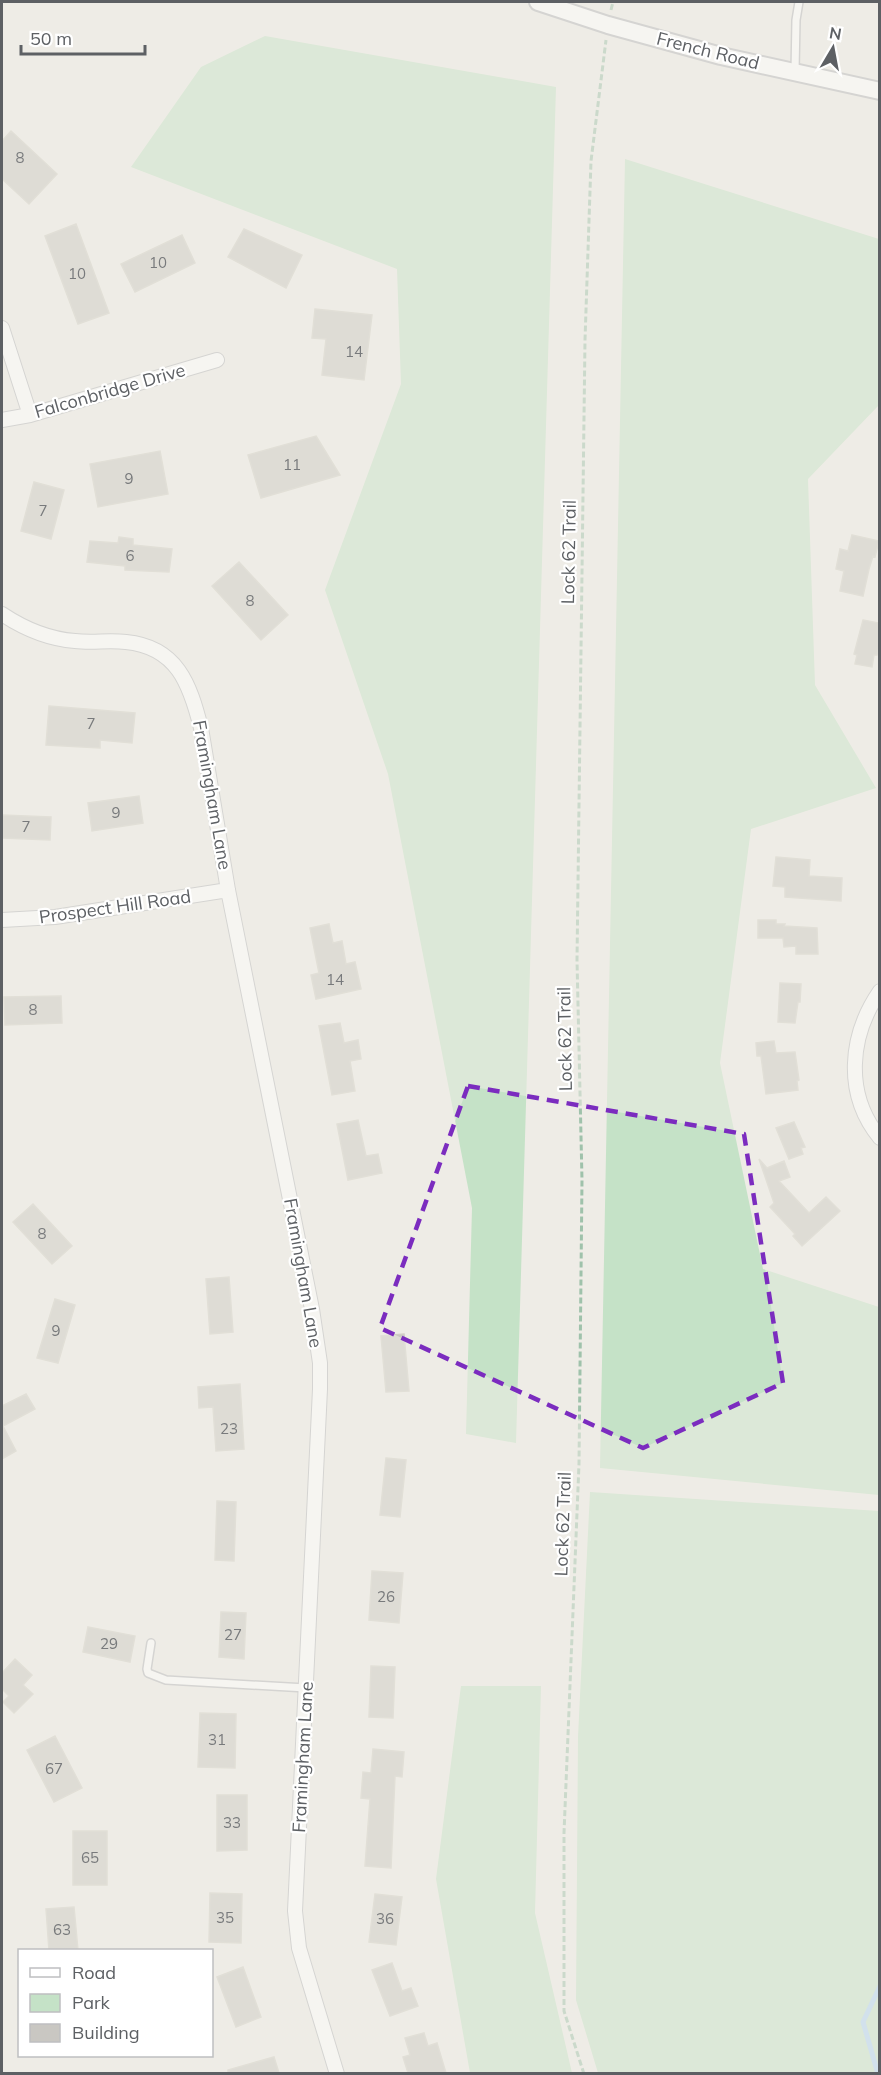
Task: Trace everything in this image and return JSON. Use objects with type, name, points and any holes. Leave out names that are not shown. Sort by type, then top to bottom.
[{"type":"street","name":"French Road","points":[[538,2],[608,25],[721,56],[879,92]]},
{"type":"street","points":[[2,328],[30,415]]},
{"type":"street","name":"Falconbridge Drive","points":[[2,420],[30,415],[217,360]]},
{"type":"street","name":"Framingham Lane","points":[[2,614],[28,629],[51,637],[73,641],[127,642],[143,645],[166,656],[176,666],[190,692],[201,728],[228,890],[312,1309],[320,1364],[295,1911],[299,1948],[337,2073]]},
{"type":"street","name":"Prospect Hill Road","points":[[2,920],[55,917],[228,890]]},
{"type":"street","points":[[879,991],[864,1018],[858,1035],[854,1073],[862,1108],[879,1138]]},
{"type":"lane","points":[[795,73],[796,20],[799,2]]},
{"type":"lane","points":[[151,1643],[148,1674],[166,1680],[306,1688]]},
{"type":"path","name":"Lock 62 Trail","points":[[584,2073],[564,2011],[564,1833],[579,1464],[582,1180],[577,960],[585,339],[591,161],[608,25],[613,2]]},
{"type":"highlighted area","points":[[468,1086],[744,1134],[783,1383],[643,1448],[380,1328]]},
{"type":"green space","points":[[265,36],[556,87],[516,1443],[466,1434],[472,1208],[388,774],[325,590],[401,384],[397,269],[131,167],[201,67]]},
{"type":"green space","points":[[625,159],[879,239],[879,405],[808,479],[815,685],[876,788],[751,829],[720,1063],[763,1269],[879,1307],[879,1495],[600,1468]]},
{"type":"green space","points":[[590,1492],[879,1511],[879,2073],[598,2073],[576,2000],[578,1737]]},
{"type":"green space","points":[[461,1686],[541,1686],[535,1913],[572,2073],[470,2073],[436,1879]]},
{"type":"building","points":[[11,131],[57,174],[29,204],[2,179],[2,141]]},
{"type":"building","points":[[76,224],[109,313],[78,324],[45,236]]},
{"type":"building","points":[[244,229],[302,255],[286,288],[228,257]]},
{"type":"building","points":[[182,235],[195,263],[135,292],[121,264]]},
{"type":"building","points":[[315,309],[372,315],[364,380],[322,375],[326,339],[312,338]]},
{"type":"building","points":[[316,436],[340,475],[261,498],[248,455]]},
{"type":"building","points":[[160,451],[168,494],[98,507],[90,464]]},
{"type":"building","points":[[34,482],[64,490],[51,539],[21,531]]},
{"type":"building","points":[[852,535],[879,541],[863,596],[840,591],[844,571],[836,569],[840,549],[848,551]]},
{"type":"building","points":[[119,537],[133,539],[133,545],[172,549],[169,572],[125,570],[125,566],[87,562],[90,541],[118,543]]},
{"type":"building","points":[[239,562],[288,615],[261,640],[212,586]]},
{"type":"building","points":[[863,620],[879,623],[879,650],[877,655],[874,655],[872,667],[855,664],[857,655],[854,654]]},
{"type":"building","points":[[49,706],[135,713],[132,743],[100,740],[100,748],[46,745]]},
{"type":"building","points":[[139,796],[143,823],[92,831],[88,803]]},
{"type":"building","points":[[2,815],[51,817],[50,840],[2,838]]},
{"type":"building","points":[[776,857],[810,860],[809,876],[842,878],[841,901],[785,897],[785,887],[773,886]]},
{"type":"building","points":[[758,920],[776,920],[776,924],[785,924],[784,926],[817,928],[818,954],[796,954],[796,946],[784,947],[783,938],[758,938]]},
{"type":"building","points":[[329,924],[333,943],[342,941],[346,964],[355,962],[361,989],[316,999],[311,975],[319,973],[310,928]]},
{"type":"building","points":[[780,983],[801,984],[795,1023],[778,1022]]},
{"type":"building","points":[[61,996],[62,1023],[5,1025],[4,997]]},
{"type":"building","points":[[340,1023],[344,1043],[358,1040],[361,1059],[350,1061],[355,1091],[332,1095],[319,1026]]},
{"type":"building","points":[[774,1041],[776,1053],[795,1052],[798,1090],[766,1094],[761,1056],[757,1056],[756,1043]]},
{"type":"building","points":[[358,1120],[366,1156],[378,1154],[382,1173],[348,1180],[337,1124]]},
{"type":"building","points":[[794,1122],[805,1147],[801,1148],[803,1154],[789,1159],[776,1128]]},
{"type":"building","points":[[759,1159],[767,1168],[784,1161],[790,1177],[779,1181],[809,1213],[826,1197],[840,1211],[802,1246],[793,1236],[795,1234],[770,1207],[774,1203]]},
{"type":"building","points":[[33,1204],[72,1246],[52,1264],[13,1222]]},
{"type":"building","points":[[229,1277],[233,1332],[210,1334],[206,1279]]},
{"type":"building","points":[[55,1299],[75,1305],[58,1363],[37,1358]]},
{"type":"building","points":[[404,1334],[409,1391],[386,1392],[381,1336]]},
{"type":"building","points":[[240,1384],[244,1449],[216,1451],[213,1407],[199,1408],[198,1387]]},
{"type":"building","points":[[26,1394],[35,1409],[3,1426],[16,1451],[2,1459],[2,1406]]},
{"type":"building","points":[[386,1458],[406,1460],[400,1517],[380,1515]]},
{"type":"building","points":[[217,1501],[236,1502],[234,1561],[215,1560]]},
{"type":"building","points":[[372,1571],[403,1573],[399,1623],[369,1620]]},
{"type":"building","points":[[221,1612],[246,1613],[244,1659],[219,1657]]},
{"type":"building","points":[[88,1627],[135,1636],[130,1662],[83,1652]]},
{"type":"building","points":[[15,1659],[32,1675],[23,1685],[33,1694],[14,1713],[3,1702],[9,1696],[2,1689],[2,1673]]},
{"type":"building","points":[[371,1666],[395,1667],[393,1718],[369,1717]]},
{"type":"building","points":[[200,1713],[236,1714],[235,1768],[198,1767]]},
{"type":"building","points":[[55,1736],[82,1788],[54,1802],[27,1750]]},
{"type":"building","points":[[373,1749],[404,1752],[402,1777],[395,1776],[391,1868],[365,1866],[370,1799],[361,1798],[363,1772],[371,1773]]},
{"type":"building","points":[[217,1795],[247,1795],[247,1850],[217,1851]]},
{"type":"building","points":[[73,1831],[107,1831],[107,1885],[73,1885]]},
{"type":"building","points":[[210,1893],[242,1894],[241,1943],[209,1942]]},
{"type":"building","points":[[375,1894],[402,1897],[396,1945],[369,1942]]},
{"type":"building","points":[[74,1907],[78,1949],[49,1949],[46,1909]]},
{"type":"building","points":[[392,1963],[402,1991],[411,1988],[418,2006],[390,2016],[372,1970]]},
{"type":"building","points":[[243,1967],[261,2017],[236,2027],[217,1977]]},
{"type":"building","points":[[424,2033],[428,2046],[437,2043],[446,2073],[408,2073],[403,2057],[410,2055],[405,2038]]},
{"type":"building","points":[[274,2057],[279,2073],[228,2073],[228,2070]]},
{"type":"waterway","points":[[878,2074],[863,2022],[880,1986]]}]
